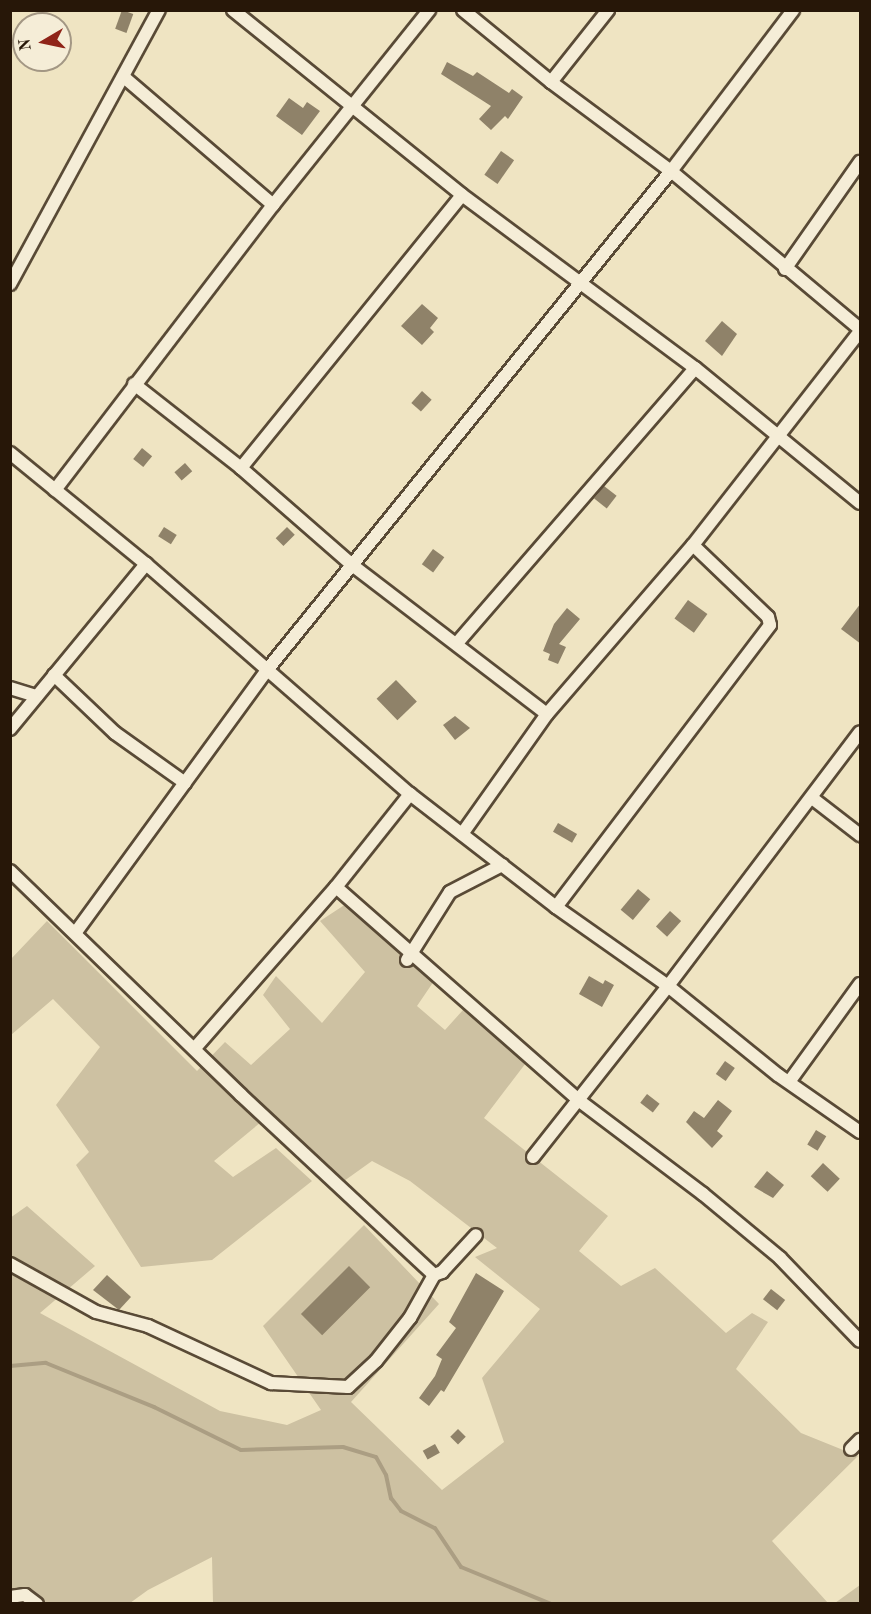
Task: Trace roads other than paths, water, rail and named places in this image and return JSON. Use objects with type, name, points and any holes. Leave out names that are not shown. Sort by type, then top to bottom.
[{"type":"street","points":[[10,284],[125,78],[159,10]]},
{"type":"street","points":[[233,10],[352,109],[462,195],[695,368],[861,503]]},
{"type":"street","points":[[55,490],[273,205],[429,10]]},
{"type":"street","points":[[462,10],[551,82],[671,171],[785,269],[861,330],[693,545],[547,714],[462,834]]},
{"type":"street","points":[[551,82],[608,10]]},
{"type":"street","points":[[76,932],[267,670],[671,171],[793,10]]},
{"type":"street","points":[[125,78],[273,205]]},
{"type":"street","points":[[785,269],[861,162]]},
{"type":"street","points":[[241,468],[462,195]]},
{"type":"street","points":[[458,642],[695,368]]},
{"type":"street","points":[[134,384],[241,468],[352,565],[458,642],[547,714]]},
{"type":"street","points":[[10,453],[146,564],[410,794],[556,907],[668,986],[789,1082],[861,1132]]},
{"type":"street","points":[[556,907],[771,625],[768,617],[693,545]]},
{"type":"street","points":[[10,729],[146,564]]},
{"type":"street","points":[[54,675],[115,733],[185,783]]},
{"type":"street","points":[[10,687],[37,696]]},
{"type":"street","points":[[533,1157],[576,1099],[668,986],[861,732]]},
{"type":"street","points":[[195,1048],[336,887],[410,794]]},
{"type":"street","points":[[812,798],[861,835]]},
{"type":"street","points":[[411,956],[450,892],[502,865]]},
{"type":"street","points":[[10,872],[76,932],[241,1095],[434,1275]]},
{"type":"street","points":[[336,887],[411,956],[576,1099],[704,1194],[780,1258],[861,1341]]},
{"type":"street","points":[[789,1082],[861,984]]},
{"type":"street","points":[[10,1264],[96,1312],[148,1326],[271,1383],[348,1387],[376,1361],[410,1318],[434,1275],[442,1272],[476,1234]]},
{"type":"street","points":[[851,1449],[861,1440]]},
{"type":"street","points":[[10,1597],[25,1595],[37,1604]]},
{"type":"waterway","points":[[10,1366],[46,1363],[154,1407],[241,1450],[343,1447],[376,1457],[386,1475],[391,1498],[401,1511],[435,1528],[461,1567],[551,1604]]}]
